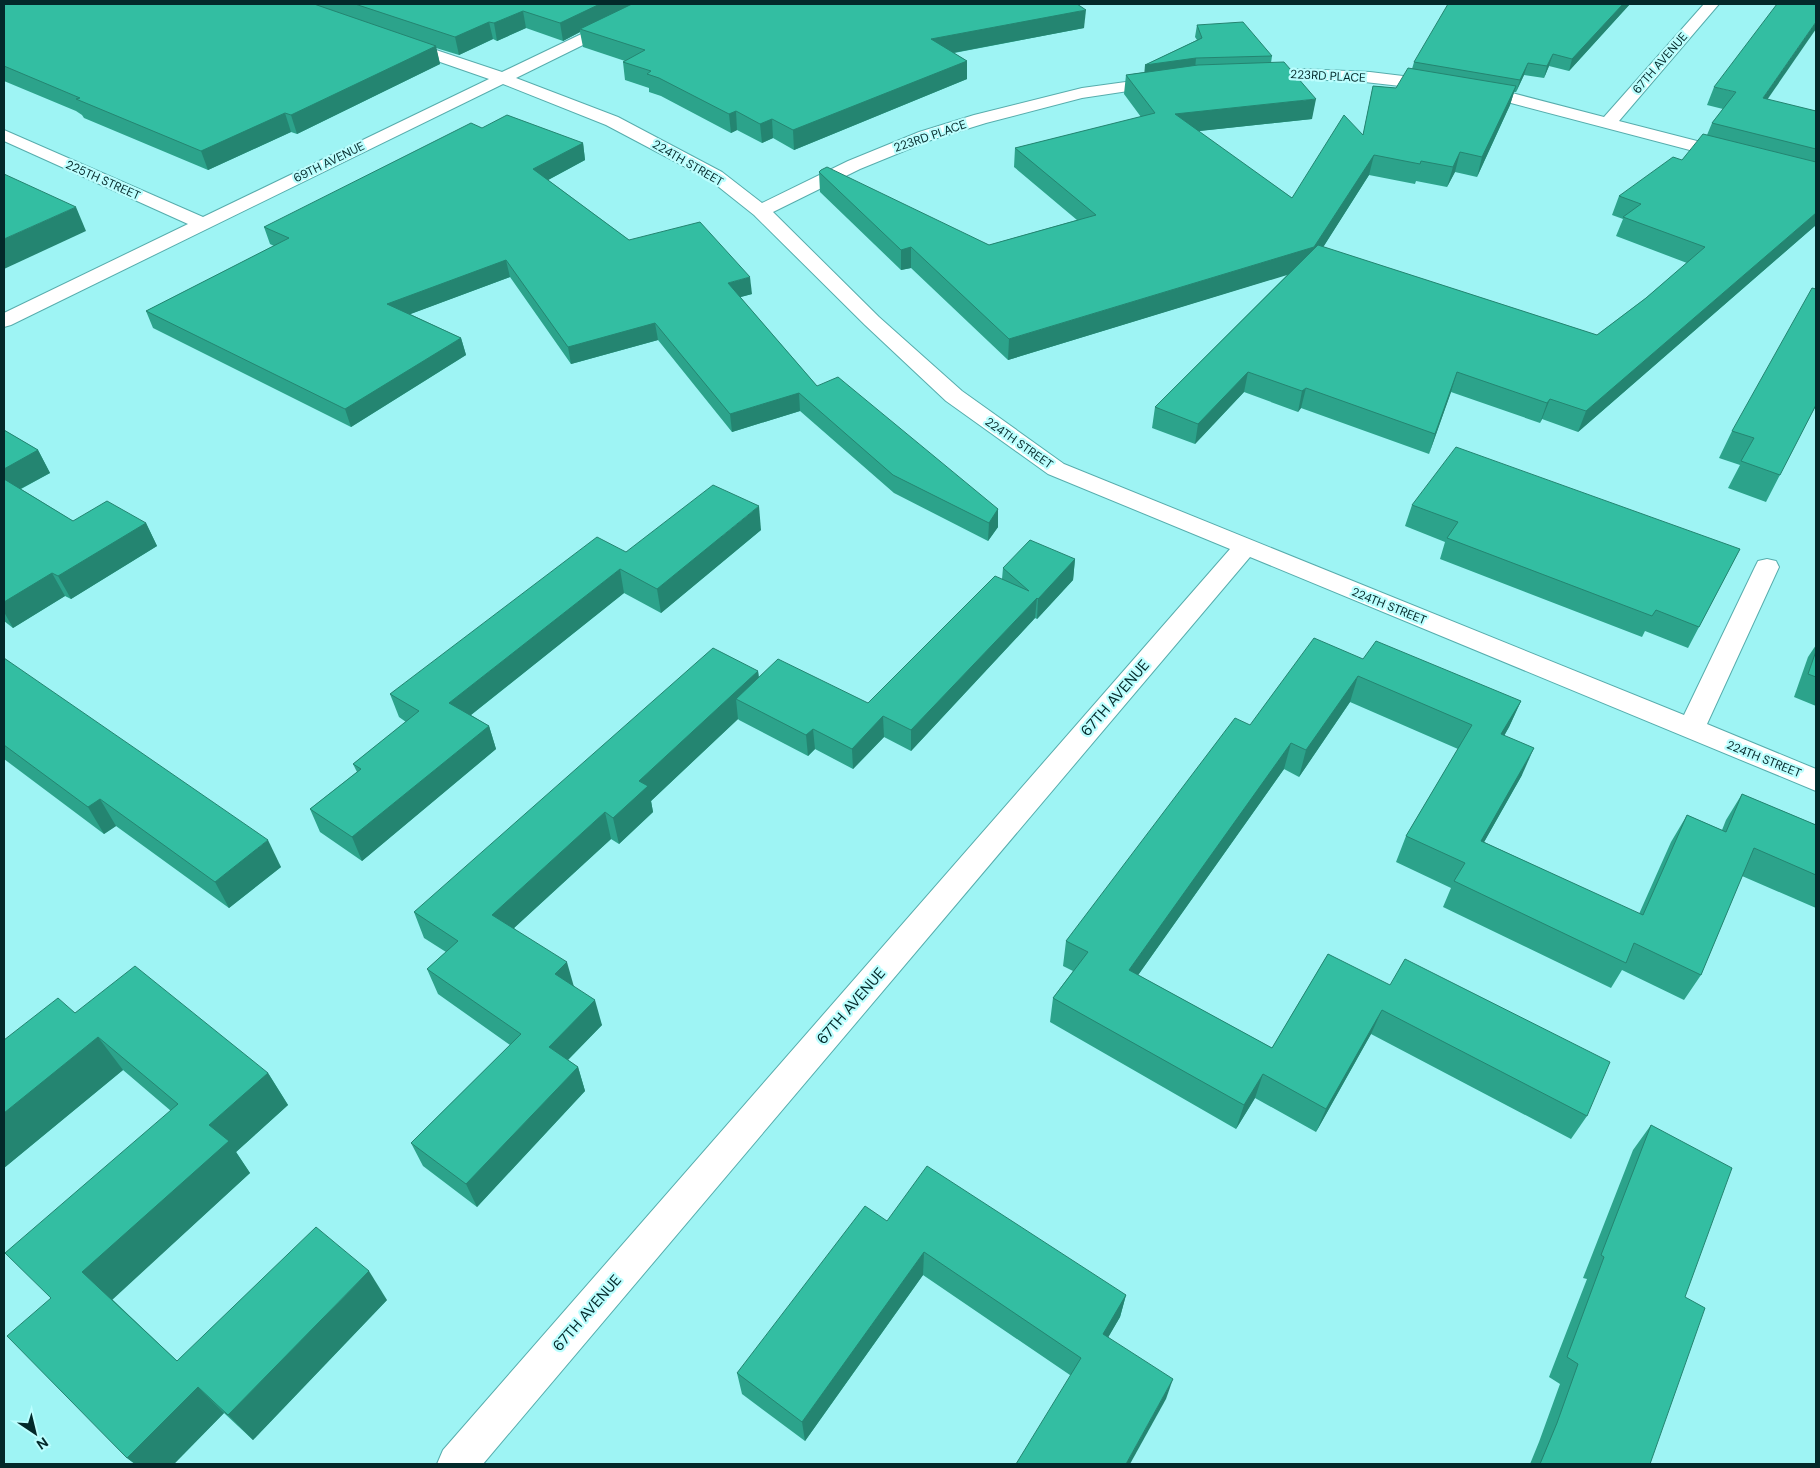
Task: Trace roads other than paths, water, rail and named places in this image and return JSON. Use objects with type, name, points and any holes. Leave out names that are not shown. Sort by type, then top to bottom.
[{"type":"street","name":"69TH AVENUE","points":[[4,321],[655,4]]},
{"type":"street","name":"67TH AVENUE","points":[[1608,123],[1712,4]]},
{"type":"street","name":"224TH STREET","points":[[381,36],[502,78],[612,121],[716,176],[761,211],[878,326],[954,396],[1056,469],[1816,780]]},
{"type":"street","name":"223RD PLACE","points":[[1241,76],[1297,74],[1414,81],[1512,98],[1750,160]]},
{"type":"street","name":"223RD PLACE","points":[[761,211],[854,165],[924,136],[980,119],[1082,93],[1176,80]]},
{"type":"street","name":"225TH STREET","points":[[4,135],[203,224]]},
{"type":"street","name":"67TH AVENUE","points":[[457,1464],[1245,547]]},
{"type":"street","points":[[1692,729],[1767,567]]}]
